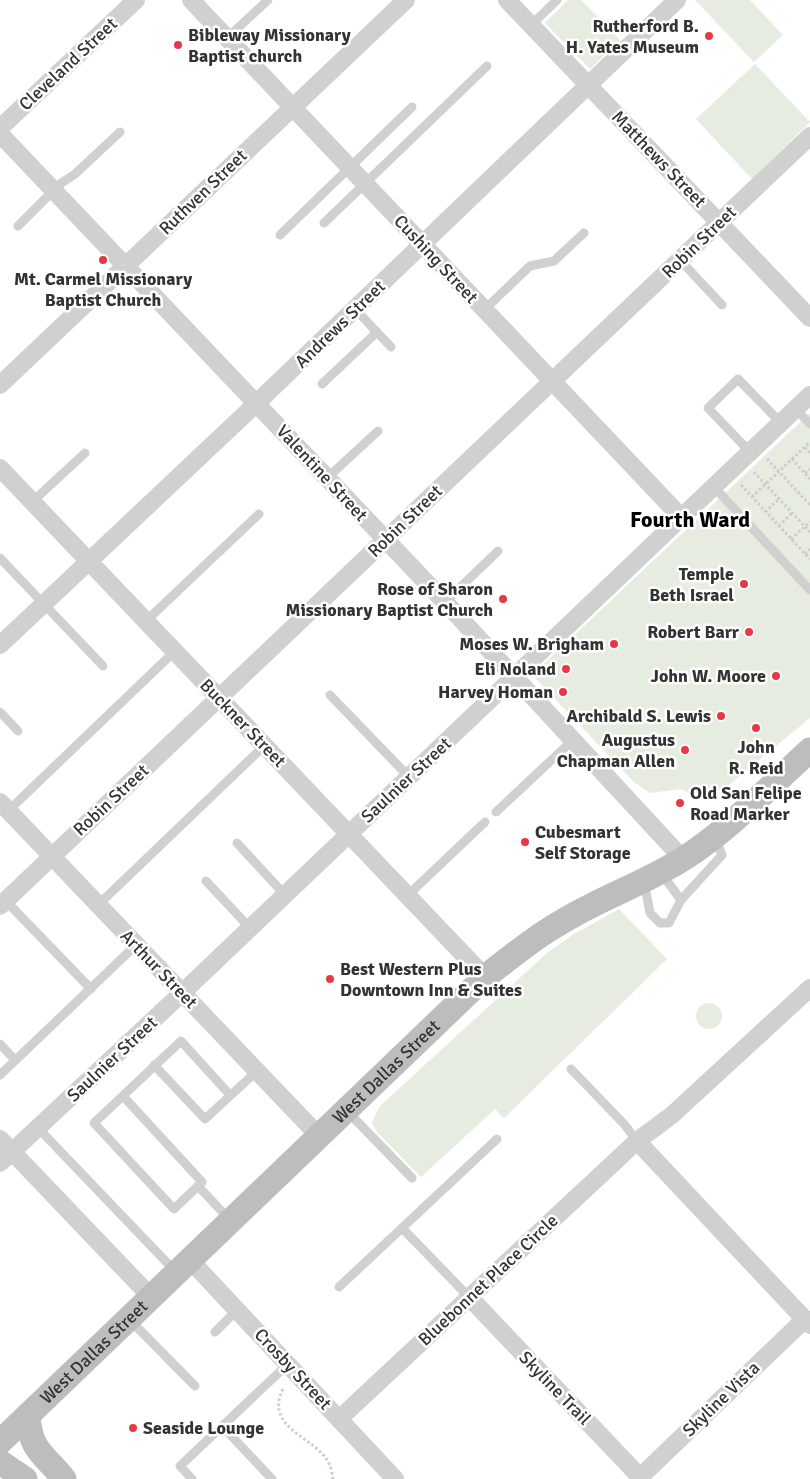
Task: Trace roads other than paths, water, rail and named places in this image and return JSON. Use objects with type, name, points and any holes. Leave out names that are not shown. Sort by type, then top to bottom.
[{"type":"main road","name":"West Dallas Street","points":[[0,1442],[485,977],[524,946],[566,919],[683,859],[715,836],[810,750]]},
{"type":"main road","points":[[28,1415],[30,1436],[38,1451],[64,1479]]},
{"type":"main road","points":[[0,1462],[25,1479]]},
{"type":"street","name":"Cleveland Street","points":[[0,128],[136,0]]},
{"type":"street","name":"Cushing Street","points":[[191,0],[682,518]]},
{"type":"street","name":"Ruthven Street","points":[[0,385],[406,0]]},
{"type":"street","name":"Matthews Street","points":[[507,0],[810,318]]},
{"type":"street","name":"Andrews Street","points":[[0,645],[257,404],[677,0]]},
{"type":"street","name":"Valentine Street","points":[[0,134],[515,676],[683,859]]},
{"type":"street","name":"Robin Street","points":[[2,901],[219,698],[810,136]]},
{"type":"street","name":"Saulnier Street","points":[[4,1151],[38,1128],[182,993],[810,395]]},
{"type":"street","name":"Buckner Street","points":[[1,472],[32,502],[485,977]]},
{"type":"street","name":"Arthur Street","points":[[4,807],[319,1136]]},
{"type":"street","name":"Bluebonnet Place Circle","points":[[340,1419],[637,1140],[672,1115],[807,997]]},
{"type":"street","points":[[637,1140],[808,1322]]},
{"type":"street","points":[[4,1151],[151,1297]]},
{"type":"street","name":"Crosby Street","points":[[183,1266],[237,1310],[395,1479]]},
{"type":"street","name":"Skyline Trail","points":[[470,1298],[639,1478]]},
{"type":"street","name":"Skyline Vista","points":[[639,1478],[808,1322]]},
{"type":"lane","points":[[227,38],[268,0]]},
{"type":"lane","points":[[531,25],[557,0]]},
{"type":"lane","points":[[324,223],[487,66]]},
{"type":"lane","points":[[280,235],[412,107]]},
{"type":"lane","points":[[18,226],[54,190],[75,174],[120,132]]},
{"type":"lane","points":[[484,310],[530,266],[554,261],[584,233]]},
{"type":"lane","points":[[680,260],[722,305]]},
{"type":"lane","points":[[355,309],[391,347]]},
{"type":"lane","points":[[322,384],[377,332]]},
{"type":"lane","points":[[750,452],[708,408],[738,379],[781,423]]},
{"type":"lane","points":[[796,409],[810,424]]},
{"type":"lane","points":[[327,478],[378,431]]},
{"type":"lane","points":[[32,502],[86,453]]},
{"type":"lane","points":[[714,487],[810,590]]},
{"type":"lane","points":[[146,622],[260,514]]},
{"type":"lane","points":[[445,602],[498,551]]},
{"type":"lane","points":[[0,558],[103,666]]},
{"type":"lane","points":[[4,807],[175,652]]},
{"type":"lane","points":[[330,695],[409,777]]},
{"type":"lane","points":[[0,712],[18,731]]},
{"type":"lane","points":[[496,812],[573,740]]},
{"type":"lane","points":[[98,905],[264,746]]},
{"type":"lane","points":[[407,896],[485,822]]},
{"type":"lane","points":[[652,876],[650,913],[660,923],[669,923],[681,900],[722,854],[715,836]]},
{"type":"lane","points":[[237,843],[285,895]]},
{"type":"lane","points":[[652,876],[681,900]]},
{"type":"lane","points":[[206,881],[250,928]]},
{"type":"lane","points":[[2,901],[91,989]]},
{"type":"lane","points":[[0,1075],[136,946]]},
{"type":"lane","points":[[123,1096],[202,1182],[174,1208],[94,1123],[181,1041],[230,1095]]},
{"type":"lane","points":[[0,1044],[15,1060]]},
{"type":"lane","points":[[154,1066],[205,1119],[257,1071]]},
{"type":"lane","points":[[571,1069],[637,1140]]},
{"type":"lane","points":[[346,1110],[412,1178]]},
{"type":"lane","points":[[38,1128],[183,1266]]},
{"type":"lane","points":[[339,1287],[497,1139]]},
{"type":"lane","points":[[198,1186],[231,1221]]},
{"type":"lane","points":[[402,1228],[470,1298]]},
{"type":"lane","points":[[215,1332],[237,1310]]},
{"type":"lane","points":[[128,1319],[195,1386]]},
{"type":"lane","points":[[192,1479],[180,1466],[288,1364]]},
{"type":"lane","points":[[222,1426],[272,1479]]},
{"type":"place","name":"Rutherford B. H. Yates Museum","points":[[709,36]]},
{"type":"place","name":"Bibleway Missionary Baptist church","points":[[178,45]]},
{"type":"place","name":"Mt. Carmel Missionary Baptist Church","points":[[103,260]]},
{"type":"place","name":"Temple Beth Israel","points":[[744,584]]},
{"type":"place","name":"Rose of Sharon Missionary Baptist Church","points":[[503,599]]},
{"type":"place","name":"Robert Barr","points":[[749,632]]},
{"type":"place","name":"Moses W. Brigham","points":[[614,644]]},
{"type":"place","name":"Eli Noland","points":[[566,669]]},
{"type":"place","name":"John W. Moore","points":[[776,676]]},
{"type":"place","name":"Harvey Homan","points":[[563,692]]},
{"type":"place","name":"Archibald S. Lewis","points":[[721,716]]},
{"type":"place","name":"John R. Reid","points":[[756,728]]},
{"type":"place","name":"Augustus Chapman Allen","points":[[685,750]]},
{"type":"place","name":"Old San Felipe Road Marker","points":[[680,803]]},
{"type":"place","name":"Cubesmart Self Storage","points":[[525,842]]},
{"type":"place","name":"Best Western Plus Downtown Inn & Suites","points":[[330,979]]},
{"type":"place","name":"Seaside Lounge","points":[[133,1428]]},
{"type":"district","name":"Fourth Ward","points":[[690,519]]}]
